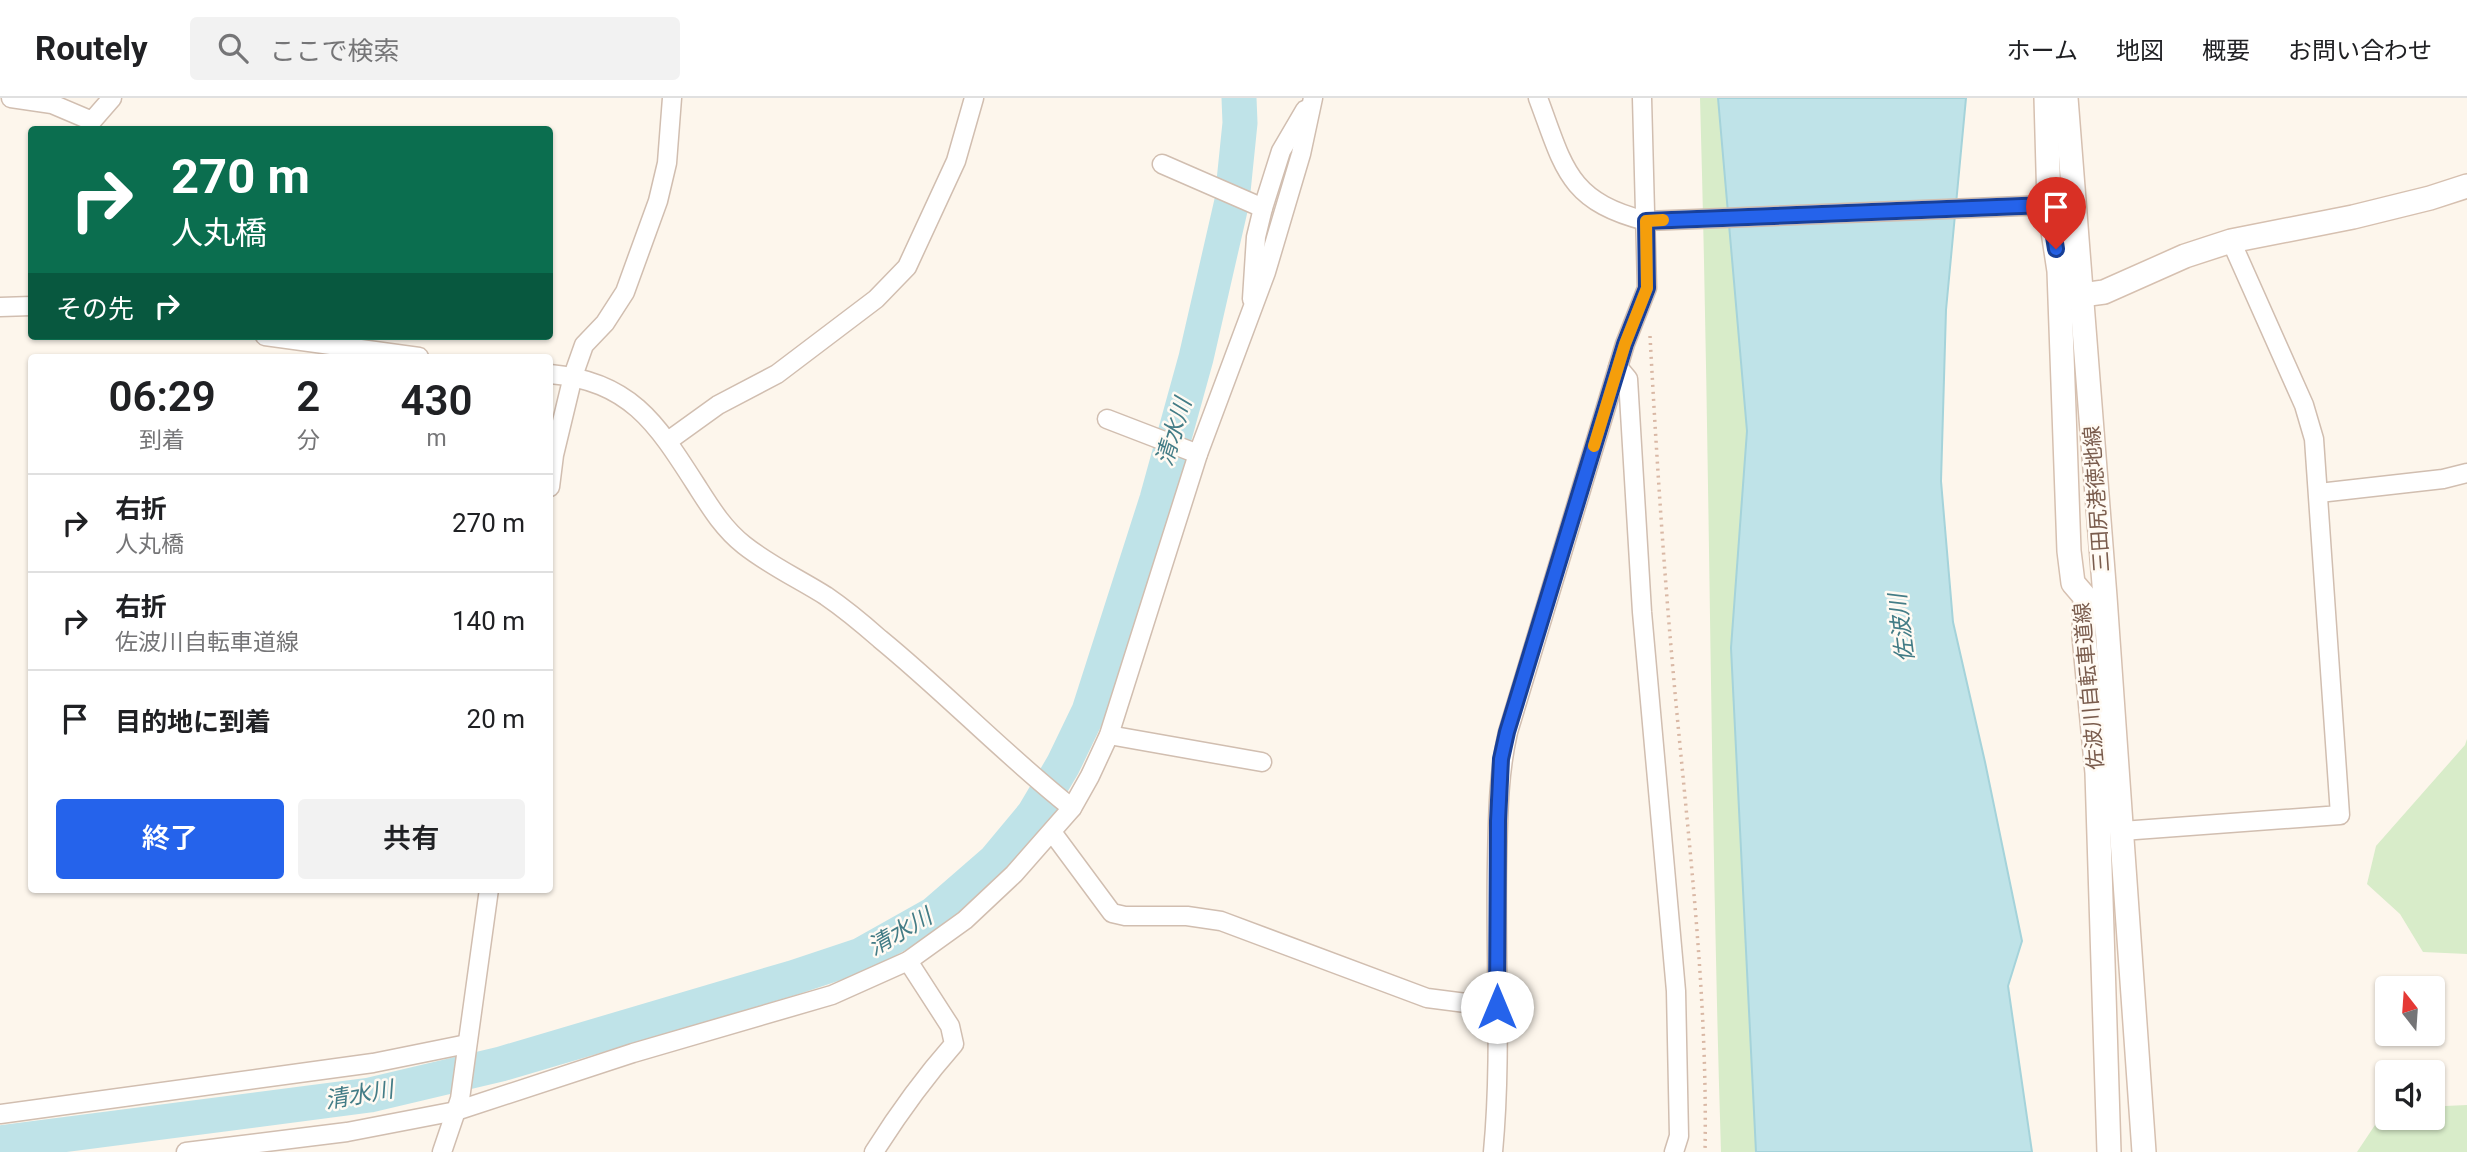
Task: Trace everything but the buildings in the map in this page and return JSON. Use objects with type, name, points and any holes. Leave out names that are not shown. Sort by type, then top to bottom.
[{"type":"main road","name":"佐波川自転車道線","points":[[2046,98],[2040,205],[2059,271],[2069,551],[2073,583],[2095,597],[2084,636],[2097,773],[2109,1152]]},
{"type":"main road","name":"三田尻港徳地線","points":[[2066,98],[2082,295],[2095,597],[2122,831],[2144,1152]]},
{"type":"main road","points":[[2082,295],[2104,292],[2185,256],[2231,241],[2353,217],[2467,186]]},
{"type":"street","points":[[11,98],[52,104],[92,121],[112,98]]},
{"type":"street","points":[[553,463],[573,376],[584,345],[605,323],[625,292],[658,201],[667,163],[673,98]]},
{"type":"street","points":[[668,441],[718,405],[776,374],[876,299],[907,267],[956,161],[974,98]]},
{"type":"street","points":[[1251,312],[1256,237],[1263,208],[1281,151],[1313,98]]},
{"type":"street","points":[[186,1152],[347,1132],[458,1105],[832,995],[908,961],[965,920],[1014,874],[1052,832],[1068,804],[1090,776],[1109,736],[1198,454],[1266,272],[1301,154],[1313,98]]},
{"type":"street","points":[[1538,98],[1566,171],[1587,195],[1618,214],[1646,221],[2040,205]]},
{"type":"street","points":[[1493,1152],[1501,759],[1618,368],[1647,288],[1642,98]]},
{"type":"street","points":[[1162,164],[1263,208]]},
{"type":"street","points":[[2122,831],[2340,815],[2315,439],[2305,405],[2231,241]]},
{"type":"street","points":[[0,307],[28,306]]},
{"type":"street","points":[[294,340],[397,354]]},
{"type":"street","points":[[1618,368],[1628,379],[1642,612],[1676,991],[1679,1136],[1674,1152]]},
{"type":"street","points":[[553,374],[573,376],[620,393],[642,412],[668,441],[721,525],[745,547],[828,597],[1068,804]]},
{"type":"street","points":[[1107,419],[1198,454]]},
{"type":"street","points":[[2319,493],[2443,479],[2467,473]]},
{"type":"street","points":[[1109,736],[1262,762]]},
{"type":"street","points":[[1052,832],[1112,913],[1125,916],[1186,916],[1221,920],[1427,998],[1497,1007]]},
{"type":"street","points":[[442,1152],[458,1105],[488,893]]},
{"type":"street","points":[[874,1152],[903,1107],[954,1044],[950,1026],[908,961]]},
{"type":"street","points":[[0,1114],[466,1049]]},
{"type":"path","points":[[1649,328],[1657,472],[1692,861],[1706,1090],[1705,1152]]},
{"type":"green space","points":[[1700,98],[1718,98],[1747,431],[1731,648],[1756,1152],[1721,1152]]},
{"type":"green space","points":[[2467,739],[2467,954],[2423,952],[2400,914],[2367,884],[2376,846],[2465,745]]},
{"type":"green space","points":[[2467,1105],[2467,1152],[2357,1152],[2375,1125],[2375,1130],[2445,1130],[2445,1106]]},
{"type":"water","name":"佐波川","points":[[1718,98],[1966,98],[1946,310],[1941,481],[1953,622],[2022,941],[2008,986],[2032,1152],[1756,1152],[1731,648],[1747,431]]},
{"type":"waterway","name":"清水川","points":[[0,1143],[370,1095],[501,1064],[861,955],[934,914],[995,861],[1034,814],[1063,765],[1089,711],[1157,499],[1196,358],[1232,201],[1240,123],[1239,98]]},
{"type":"slow traffic","points":[[1594,446],[1625,344],[1647,288],[1646,221],[1663,220]]},
{"type":"route","points":[[1497,1007],[1501,759],[1625,344],[1647,288],[1646,221],[2049,205],[2056,249]]}]
